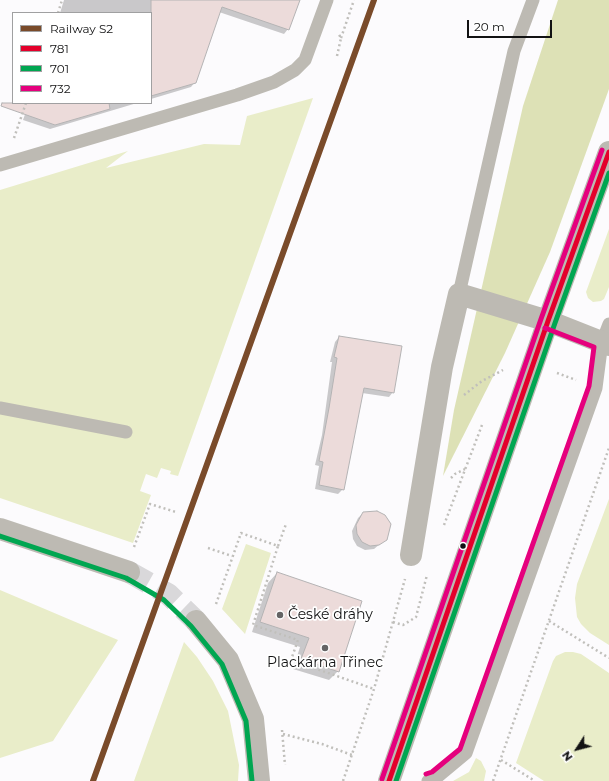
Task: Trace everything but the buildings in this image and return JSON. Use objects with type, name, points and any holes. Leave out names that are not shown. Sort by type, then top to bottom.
[{"type":"main road","points":[[389,781],[548,321],[609,152]]},
{"type":"street","points":[[412,555],[442,367],[459,294],[607,337]]},
{"type":"street","points":[[0,529],[129,572]]},
{"type":"street","points":[[196,621],[228,660],[253,719],[259,781]]},
{"type":"lane","points":[[0,165],[229,98],[274,82],[295,70],[305,60],[327,0]]},
{"type":"lane","points":[[459,294],[514,51],[533,0]]},
{"type":"lane","points":[[428,781],[436,778],[466,753],[596,388],[607,337]]},
{"type":"lane","points":[[0,408],[126,432]]},
{"type":"path","points":[[58,12],[62,0]]},
{"type":"path","points":[[341,38],[354,0]]},
{"type":"path","points":[[12,143],[26,104]]},
{"type":"path","points":[[501,377],[506,364]]},
{"type":"path","points":[[433,419],[443,413],[482,381],[504,370]]},
{"type":"path","points":[[557,373],[577,381]]},
{"type":"path","points":[[443,528],[485,419]]},
{"type":"path","points":[[493,781],[609,448]]},
{"type":"path","points":[[134,548],[150,504],[176,512]]},
{"type":"path","points":[[286,524],[253,625],[298,640],[292,660],[374,689]]},
{"type":"path","points":[[215,607],[241,533],[278,546]]},
{"type":"path","points":[[208,548],[232,556]]},
{"type":"path","points":[[343,781],[374,689],[412,555]]},
{"type":"path","points":[[393,622],[403,625],[416,617],[428,570]]},
{"type":"path","points":[[549,621],[609,658]]},
{"type":"path","points":[[283,734],[322,744],[352,755]]},
{"type":"path","points":[[501,760],[535,781]]},
{"type":"green space","points":[[558,0],[609,0],[609,89],[550,252],[505,353],[443,476],[454,410],[523,106]]},
{"type":"green space","points":[[313,98],[178,476],[170,474],[171,471],[161,468],[157,478],[146,474],[140,491],[151,495],[133,543],[0,498],[0,190],[128,151],[106,168],[204,144],[240,145],[247,116]]},
{"type":"green space","points":[[609,229],[609,287],[604,299],[593,302],[588,298],[586,292]]},
{"type":"green space","points":[[609,499],[609,645],[590,633],[581,624],[577,617],[575,598],[577,584]]},
{"type":"green space","points":[[246,544],[271,553],[245,634],[222,609]]},
{"type":"green space","points":[[0,590],[118,640],[53,741],[0,758]]},
{"type":"green space","points":[[184,642],[197,657],[213,681],[228,711],[239,765],[238,781],[134,781]]},
{"type":"green space","points":[[565,652],[581,654],[609,673],[609,781],[544,781],[516,763],[553,661],[556,656]]},
{"type":"green space","points":[[476,758],[481,761],[486,771],[484,781],[453,781],[469,772]]},
{"type":"tunnel","points":[[129,572],[168,594],[196,621]]},
{"type":"rail line","name":"S2","points":[[93,781],[374,0]]},
{"type":"transit line","name":"732","points":[[382,779],[541,319],[602,150]]},
{"type":"transit line","name":"781","points":[[389,781],[548,321],[609,152]]},
{"type":"transit line","name":"701","points":[[396,781],[555,323],[609,173]]},
{"type":"transit line","name":"732","points":[[426,774],[432,772],[460,749],[589,386],[594,347],[545,328]]},
{"type":"transit line","name":"701","points":[[0,536],[126,578],[164,600],[191,626],[222,664],[246,721],[252,781]]},
{"type":"place","name":"České dráhy","points":[[280,615]]},
{"type":"place","name":"Plackárna Třinec","points":[[325,648]]}]
